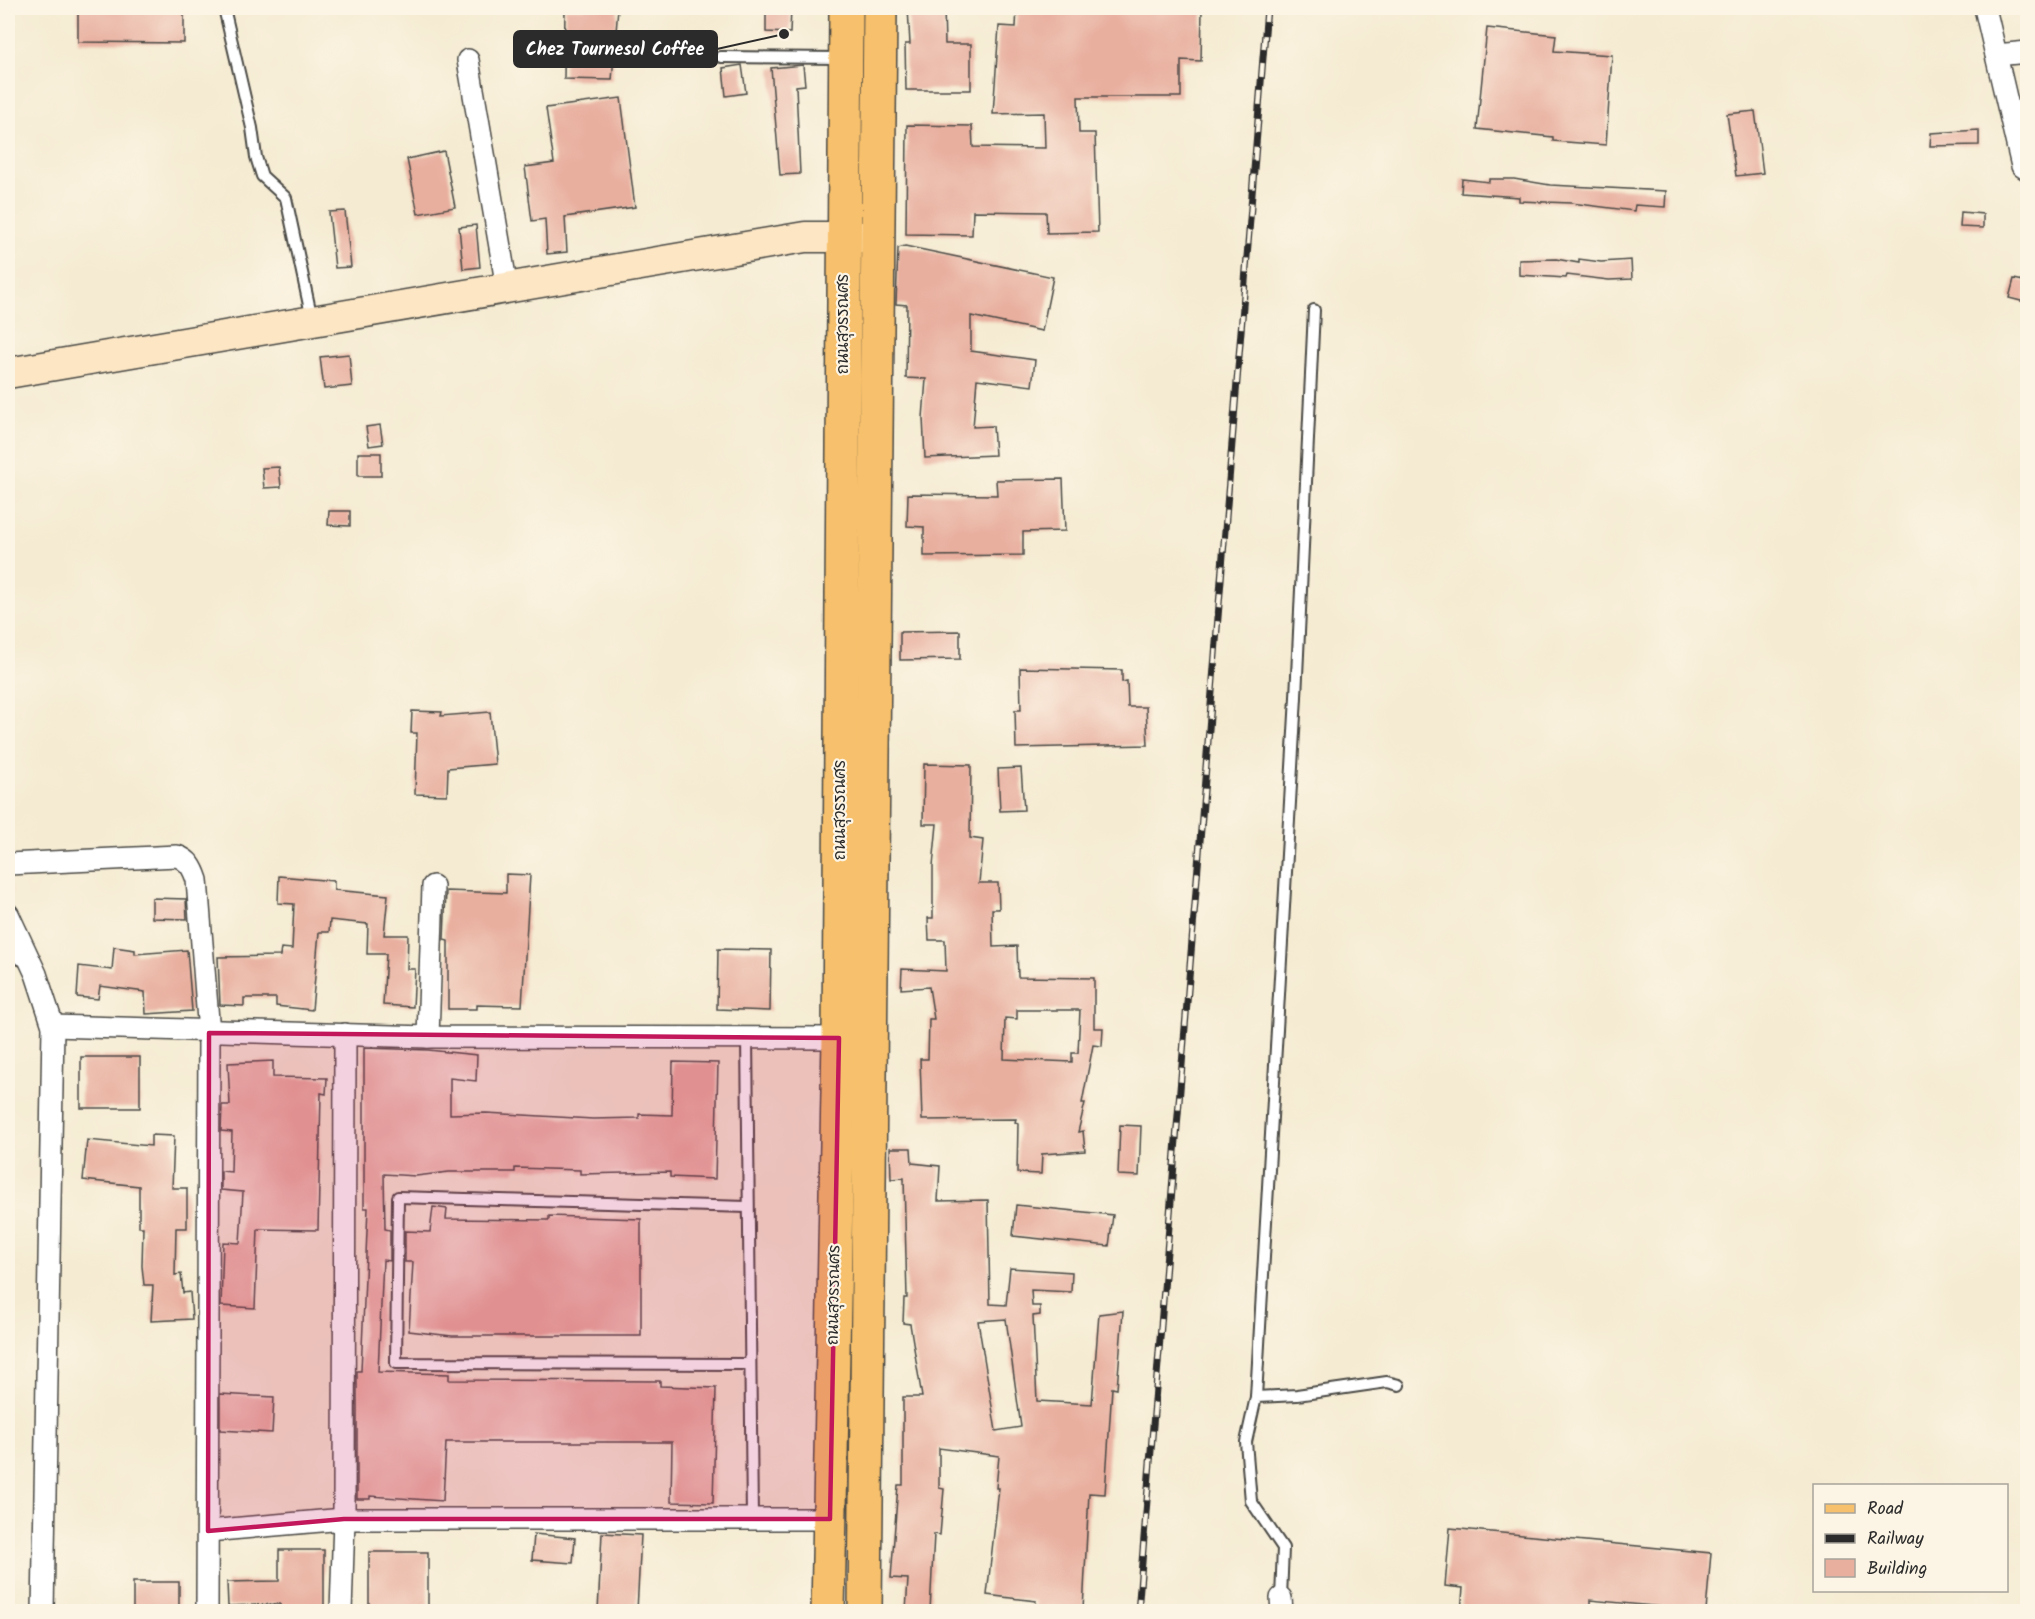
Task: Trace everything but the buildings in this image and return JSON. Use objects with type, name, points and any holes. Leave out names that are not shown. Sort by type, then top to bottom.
[{"type":"main road","name":"ถนนสุวรรณศร","points":[[828,1611],[839,1038],[846,8]]},
{"type":"main road","name":"ถนนสุวรรณศร","points":[[865,1611],[880,8]]},
{"type":"main road","points":[[8,373],[805,237],[877,238]]},
{"type":"street","points":[[1985,8],[2022,166],[2028,170]]},
{"type":"street","points":[[1996,56],[2028,52]]},
{"type":"street","points":[[468,60],[507,288]]},
{"type":"street","points":[[8,864],[177,856],[193,867],[198,880],[209,1032],[207,1611]]},
{"type":"street","points":[[428,1037],[433,886]]},
{"type":"street","points":[[8,914],[48,1005],[53,1026],[43,1611]]},
{"type":"street","points":[[53,1026],[428,1037],[839,1038]]},
{"type":"street","points":[[341,1611],[344,1519],[345,1034]]},
{"type":"street","points":[[208,1531],[344,1519],[830,1519]]},
{"type":"lane","points":[[224,8],[252,128],[256,157],[262,176],[286,198],[313,320]]},
{"type":"lane","points":[[721,57],[846,58]]},
{"type":"lane","points":[[1282,1605],[1283,1548],[1251,1501],[1246,1442],[1256,1396],[1295,709],[1314,310]]},
{"type":"lane","points":[[8,954],[31,964]]},
{"type":"lane","points":[[747,1036],[752,1519]]},
{"type":"lane","points":[[748,1206],[398,1197],[396,1363],[750,1364]]},
{"type":"lane","points":[[1256,1396],[1298,1395],[1387,1382],[1399,1386]]},
{"type":"path","points":[[8,48],[14,8]]},
{"type":"highlighted area","points":[[209,1033],[839,1038],[830,1519],[344,1519],[208,1531]]},
{"type":"railway","points":[[1138,1612],[1267,8]]},
{"type":"place","name":"Chez Tournesol Coffee","points":[[784,34]]}]
